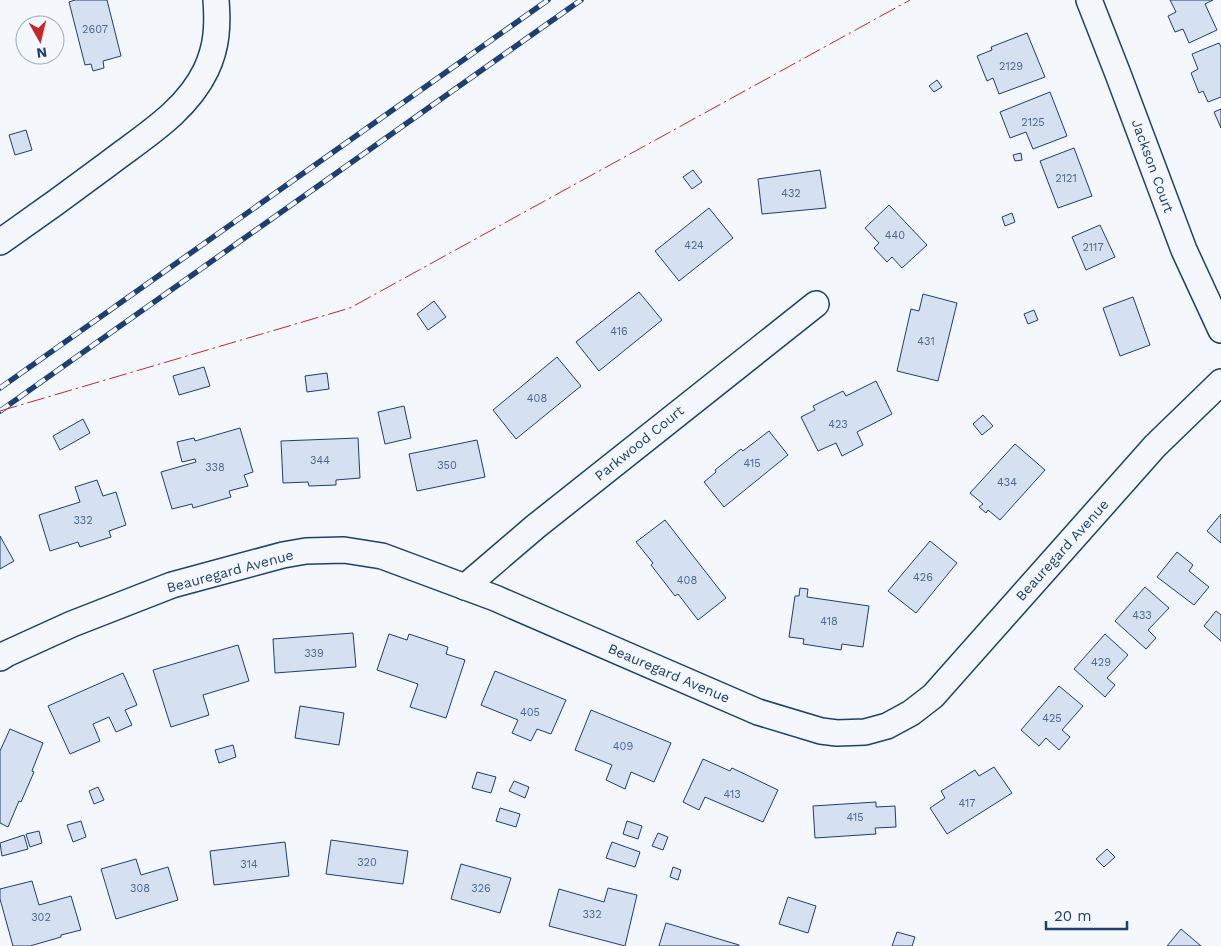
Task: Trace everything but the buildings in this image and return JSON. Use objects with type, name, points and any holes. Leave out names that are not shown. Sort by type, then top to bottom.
[{"type":"street","points":[[0,242],[169,118],[194,90],[206,70],[215,45],[218,24],[216,0]]},
{"type":"street","name":"Jackson Court","points":[[1089,0],[1184,250],[1221,330]]},
{"type":"street","name":"Parkwood Court","points":[[465,586],[535,527],[816,304]]},
{"type":"street","name":"Beauregard Avenue","points":[[0,658],[72,624],[172,586],[284,555],[306,551],[344,550],[382,556],[465,586],[758,712],[821,731],[865,732],[887,726],[911,714],[933,696],[1155,446],[1221,382]]},
{"type":"railway","points":[[0,388],[548,0]]},
{"type":"railway","points":[[0,411],[581,0]]},
{"type":"power","points":[[0,411],[350,308],[910,0]]}]
